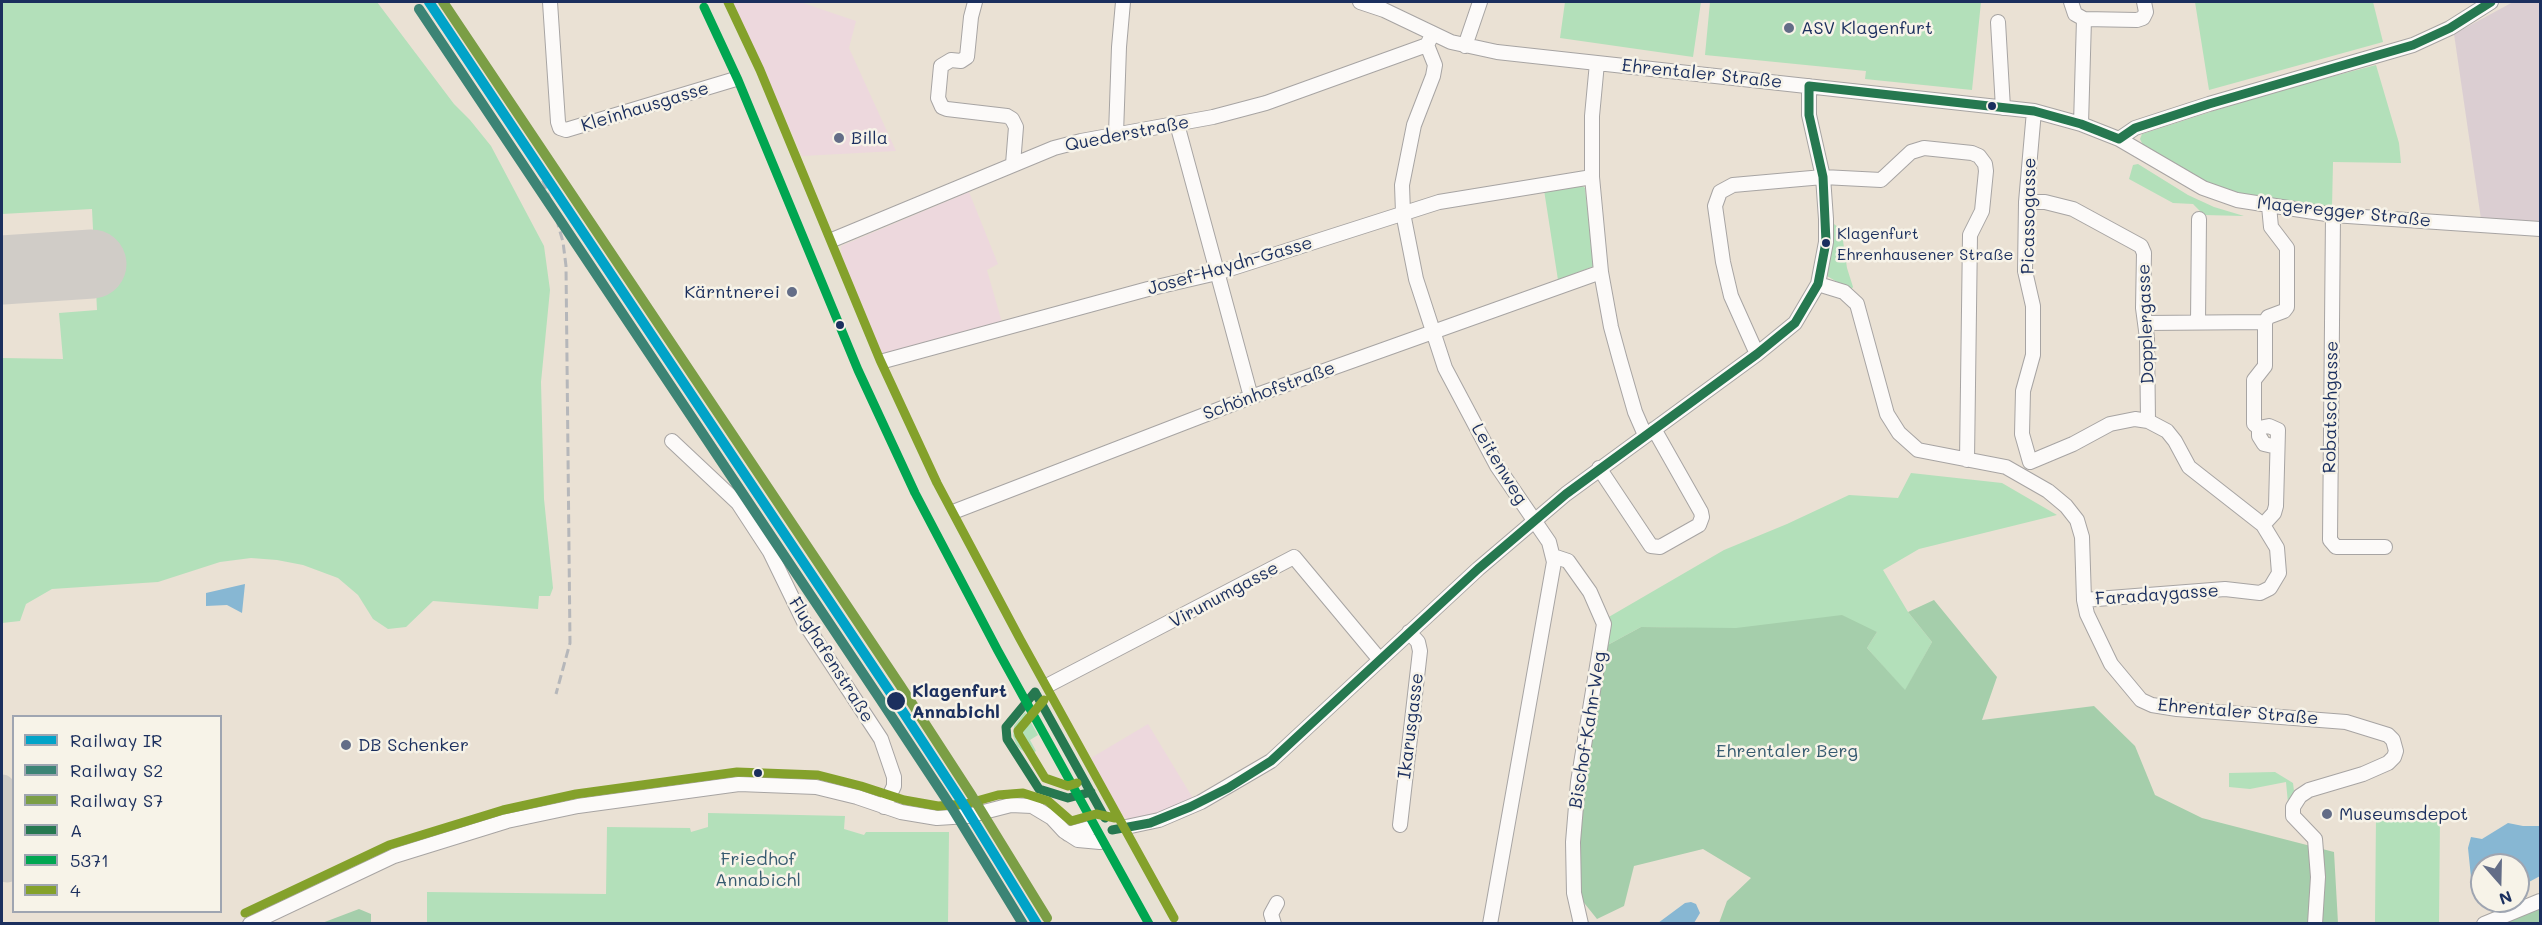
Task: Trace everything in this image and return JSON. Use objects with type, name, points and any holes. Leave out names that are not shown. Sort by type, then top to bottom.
[{"type":"main road","points":[[715,2],[749,75],[869,365],[940,517],[1163,924]]},
{"type":"street","name":"Kleinhausgasse","points":[[550,2],[560,128],[566,130],[749,75]]},
{"type":"street","points":[[975,2],[967,57],[961,61],[945,62],[941,66],[938,99],[942,107],[947,109],[1012,118],[1016,127],[1013,164]]},
{"type":"street","points":[[1116,134],[1123,2]]},
{"type":"street","name":"Ehrentaler Straße","points":[[1360,2],[1430,39],[1497,52],[1809,86]]},
{"type":"street","points":[[1465,46],[1480,2]]},
{"type":"street","points":[[2071,2],[2075,14],[2084,19],[2137,20],[2143,18],[2146,12],[2145,2]]},
{"type":"street","points":[[2119,139],[2135,128],[2209,104],[2413,45],[2450,28],[2491,2]]},
{"type":"street","points":[[2081,124],[2084,19]]},
{"type":"street","points":[[1998,21],[2003,108]]},
{"type":"street","name":"Quederstraße","points":[[820,245],[1054,148],[1116,134],[1213,117],[1266,103],[1430,39]]},
{"type":"street","name":"Leitenweg","points":[[1430,39],[1435,65],[1433,76],[1409,143],[1402,185],[1403,213],[1416,279],[1445,368],[1483,442],[1509,486],[1549,542],[1553,556]]},
{"type":"street","points":[[1597,63],[1592,116],[1592,177],[1601,272],[1611,327],[1635,412],[1701,512],[1702,521],[1699,525],[1660,547],[1650,546],[1599,468]]},
{"type":"street","points":[[250,924],[394,856],[507,821],[562,809],[688,790],[761,783],[816,787],[901,812],[937,818],[968,816],[1000,807],[1022,805],[1042,811],[1068,834],[1097,826],[1112,830],[1150,823],[1201,802],[1254,772],[1287,748],[1409,632],[1535,521],[1599,468],[1757,354],[1795,323],[1818,284],[1826,242],[1827,219],[1823,177],[1809,115],[1809,86]]},
{"type":"street","name":"Mageregger Straße","points":[[1809,86],[2034,111],[2081,124],[2119,139],[2217,194],[2269,206],[2333,215],[2541,229]]},
{"type":"street","name":"Picassogasse","points":[[2030,462],[2022,434],[2023,392],[2032,362],[2033,338],[2033,306],[2025,271],[2026,202],[2034,111]]},
{"type":"street","points":[[1177,124],[1251,397]]},
{"type":"street","points":[[1757,354],[1736,311],[1723,262],[1715,206],[1716,198],[1726,188],[1733,185],[1823,177],[1881,180],[1911,152],[1923,148],[1972,153],[1983,160],[1986,171],[1982,211],[1970,235],[1967,460]]},
{"type":"street","name":"Josef-Haydn-Gasse","points":[[869,365],[1217,273],[1286,253],[1439,201],[1592,177]]},
{"type":"street","name":"Dopplergasse","points":[[2026,202],[2045,202],[2073,209],[2141,246],[2144,253],[2143,308],[2146,323],[2148,421]]},
{"type":"street","points":[[2263,525],[2274,513],[2276,506],[2278,430],[2269,426],[2259,428],[2254,424],[2254,380],[2265,366],[2265,322],[2268,317],[2284,311],[2287,307],[2287,248],[2271,227],[2269,206]]},
{"type":"street","name":"Robatschgasse","points":[[2333,215],[2330,540],[2336,547],[2385,547]]},
{"type":"street","points":[[2198,322],[2199,219]]},
{"type":"street","name":"Schönhofstraße","points":[[940,517],[1251,397],[1601,272]]},
{"type":"street","name":"Ehrentaler Straße","points":[[1818,284],[1844,292],[1857,304],[1887,414],[1899,433],[1918,450],[1992,463],[2021,474],[2048,491],[2066,506],[2077,520],[2084,552],[2084,600],[2093,629],[2111,664],[2141,700],[2152,705],[2346,722],[2388,735],[2396,751],[2388,763],[2363,774],[2309,790],[2300,796],[2293,807],[2293,816],[2315,839],[2318,877],[2314,924]]},
{"type":"street","points":[[2146,323],[2265,322]]},
{"type":"street","points":[[2021,474],[2030,462],[2073,444],[2110,424],[2135,419],[2148,421]]},
{"type":"street","name":"Faradaygasse","points":[[2084,600],[2225,589],[2252,594],[2266,591],[2275,582],[2279,573],[2279,559],[2272,537],[2263,525],[2188,467],[2175,441],[2167,431],[2148,421]]},
{"type":"street","name":"Flughafenstraße","points":[[672,441],[738,503],[770,552],[804,622],[881,739],[894,777],[894,786],[884,807]]},
{"type":"street","points":[[1490,924],[1553,568],[1553,556]]},
{"type":"street","name":"Bischof-Kahn-Weg","points":[[1553,556],[1568,561],[1597,603],[1605,624],[1578,782],[1574,842],[1574,892],[1581,924]]},
{"type":"street","name":"Virunumgasse","points":[[1035,692],[1294,558],[1380,660]]},
{"type":"street","name":"Ikarusgasse","points":[[1400,825],[1420,651],[1418,642],[1409,632]]},
{"type":"street","points":[[2484,924],[2541,901]]},
{"type":"street","points":[[1274,924],[1271,914],[1277,903]]},
{"type":"shaded area","points":[[730,2],[800,2],[856,21],[849,48],[896,151],[802,156],[745,28]]},
{"type":"shaded area","points":[[2513,2],[2540,2],[2540,222],[2481,219],[2454,34]]},
{"type":"shaded area","points":[[969,192],[998,264],[987,270],[1003,326],[886,356],[882,354],[842,256],[841,246]]},
{"type":"shaded area","points":[[1148,724],[1194,800],[1158,815],[1132,820],[1123,817],[1091,758]]},
{"type":"green space","points":[[2,2],[377,2],[454,104],[491,146],[544,246],[550,290],[541,382],[544,499],[553,588],[550,596],[539,596],[538,609],[433,601],[406,627],[388,629],[373,619],[358,595],[338,578],[303,565],[251,558],[220,562],[158,582],[52,589],[26,604],[20,621],[2,623],[2,358],[63,359],[59,313],[97,310],[92,209],[2,214]]},
{"type":"green space","points":[[1565,2],[1701,2],[1693,57],[1560,38]]},
{"type":"green space","points":[[1710,2],[1981,2],[1972,90],[1865,79],[1866,71],[1705,55]]},
{"type":"green space","points":[[2195,2],[2373,2],[2383,42],[2209,90]]},
{"type":"green space","points":[[2376,65],[2399,143],[2401,163],[2333,162],[2332,208],[2259,199],[2224,191],[2196,178],[2143,145],[2140,139],[2142,134],[2269,93]]},
{"type":"green space","points":[[2138,164],[2188,195],[2214,207],[2244,216],[2204,215],[2193,204],[2173,203],[2129,179],[2133,165]]},
{"type":"green space","points":[[1580,184],[1585,188],[1594,266],[1558,280],[1544,190]]},
{"type":"green space","points":[[1834,224],[1842,234],[1847,268],[1853,287],[1851,290],[1827,276],[1831,226]]},
{"type":"green space","points":[[1911,473],[2002,483],[2057,515],[1919,549],[1883,570],[1908,612],[1932,642],[1905,691],[1867,648],[1877,632],[1641,627],[1604,647],[1607,618],[1724,550],[1849,495],[1898,498]]},
{"type":"green space","name":"Ehrentaler Berg","points":[[1934,600],[1997,677],[1982,720],[2094,706],[2135,746],[2155,795],[2202,818],[2334,852],[2338,923],[1719,923],[1727,901],[1751,878],[1703,849],[1634,866],[1624,906],[1597,919],[1581,899],[1578,804],[1604,647],[1641,627],[1736,628],[1842,615],[1877,632],[1867,648],[1905,690],[1932,642],[1908,612]]},
{"type":"green space","points":[[1025,712],[1038,735],[1030,740],[1036,751],[1029,756],[1017,746],[1013,736],[1014,726]]},
{"type":"green space","points":[[2275,772],[2293,783],[2294,791],[2288,803],[2286,782],[2250,789],[2229,787],[2229,773]]},
{"type":"green space","name":"Friedhof Annabichl","points":[[708,813],[845,816],[844,829],[864,835],[866,832],[949,832],[948,923],[427,923],[427,892],[606,894],[607,827],[690,828],[691,832],[708,827]]},
{"type":"green space","points":[[2376,816],[2440,817],[2439,922],[2375,922]]},
{"type":"green space","points":[[2540,908],[2540,923],[2498,923],[2530,913]]},
{"type":"green space","points":[[359,909],[371,914],[371,923],[322,923]]},
{"type":"water","points":[[245,584],[242,613],[227,605],[206,606],[206,593]]},
{"type":"water","points":[[2508,823],[2540,826],[2540,876],[2530,881],[2530,853],[2470,853],[2470,868],[2468,848],[2471,837],[2482,839]]},
{"type":"water","points":[[1685,903],[1696,904],[1700,913],[1694,923],[1658,923]]},
{"type":"taxiway","points":[[2,788],[7,869]]},
{"type":"runway","points":[[2,270],[92,264]]},
{"type":"railway","points":[[509,122],[541,176],[563,242],[566,266],[570,643],[556,694]]},
{"type":"rail line","name":"IR","points":[[429,2],[890,692],[962,802],[1037,924]]},
{"type":"rail line","name":"S7","points":[[443,2],[900,685],[1047,918]]},
{"type":"rail line","name":"S2","points":[[419,9],[952,808],[1023,924]]},
{"type":"transit line","name":"4","points":[[728,2],[760,70],[880,360],[937,483],[1174,918]]},
{"type":"transit line","name":"A","points":[[2119,139],[2135,128],[2209,104],[2413,45],[2450,28],[2491,2]]},
{"type":"transit line","name":"5371","points":[[704,7],[738,80],[858,370],[915,493],[998,651],[1149,924]]},
{"type":"transit line","name":"A","points":[[1809,86],[2034,111],[2081,124],[2119,139]]},
{"type":"transit line","name":"A","points":[[1112,830],[1150,823],[1190,807],[1228,788],[1271,761],[1478,569],[1566,494],[1757,354],[1795,323],[1818,284],[1826,242],[1823,177],[1809,115],[1809,86]]},
{"type":"transit line","name":"A","points":[[1035,692],[1006,727],[1007,739],[1039,789],[1068,798],[1091,792]]},
{"type":"transit line","name":"A","points":[[1035,692],[1105,818]]},
{"type":"transit line","name":"4","points":[[1044,700],[1018,731],[1019,735],[1045,778],[1068,786],[1077,783]]},
{"type":"transit line","name":"4","points":[[245,913],[389,845],[503,810],[576,794],[737,772],[818,775],[904,800],[938,806],[966,804],[998,795],[1023,793],[1048,801],[1071,821],[1096,814],[1115,818]]},
{"type":"place","name":"ASV Klagenfurt","points":[[1789,28]]},
{"type":"place","name":"Billa","points":[[839,138]]},
{"type":"place","name":"Klagenfurt Ehrenhausener Straße","points":[[1826,243]]},
{"type":"place","name":"Kärntnerei","points":[[792,292]]},
{"type":"place","name":"Klagenfurt Annabichl","points":[[896,701]]},
{"type":"place","name":"DB Schenker","points":[[346,745]]},
{"type":"place","name":"Museumsdepot","points":[[2327,814]]}]
